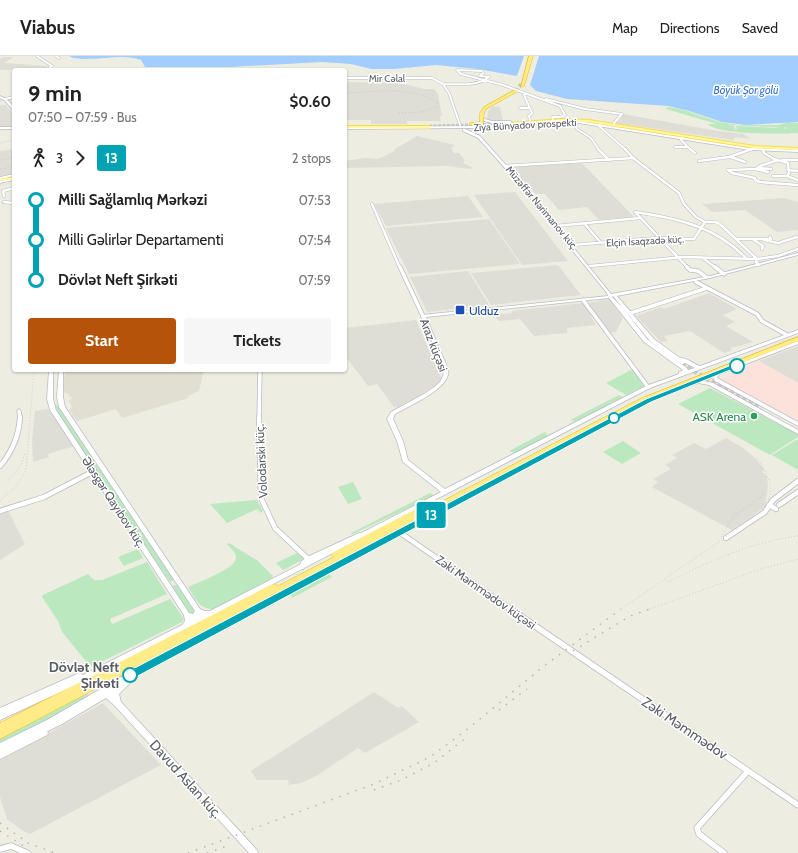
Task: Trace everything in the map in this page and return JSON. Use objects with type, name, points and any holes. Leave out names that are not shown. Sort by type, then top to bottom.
[{"type":"highway","points":[[522,85],[530,56]]},
{"type":"highway","points":[[471,124],[482,122],[481,115],[486,108],[517,92],[488,108],[484,113],[485,120]]},
{"type":"highway","points":[[0,728],[640,396],[798,334]]},
{"type":"highway","points":[[0,735],[644,399],[798,339]]},
{"type":"main road","points":[[0,97],[12,108]]},
{"type":"main road","name":"Ziya Bünyadov prospekti","points":[[509,124],[552,118],[581,119],[658,133],[762,148],[798,149]]},
{"type":"main road","points":[[485,120],[494,122],[520,122]]},
{"type":"main road","points":[[485,120],[493,125]]},
{"type":"main road","name":"Ziya Bünyadov prospekti","points":[[347,127],[487,127],[493,125],[557,120],[584,120],[752,149],[793,151],[798,149]]},
{"type":"main road","points":[[584,120],[601,123]]},
{"type":"main road","name":"Ziya Bünyadov prospekti","points":[[428,126],[441,128],[471,124],[493,125],[569,121],[601,123],[754,146],[788,148]]},
{"type":"main road","name":"Ziya Bünyadov prospekti","points":[[509,124],[575,122],[614,123],[768,150],[798,149]]},
{"type":"main road","points":[[450,126],[476,134],[506,166]]},
{"type":"main road","name":"Müzəffər Nərimanov küç.","points":[[487,127],[479,128],[477,132],[573,245],[610,290],[613,297]]},
{"type":"main road","points":[[0,128],[12,128]]},
{"type":"main road","points":[[636,128],[658,133]]},
{"type":"main road","points":[[691,137],[710,139]]},
{"type":"main road","points":[[723,144],[741,146]]},
{"type":"main road","points":[[788,148],[798,149]]},
{"type":"main road","points":[[768,150],[793,151]]},
{"type":"main road","points":[[0,179],[12,177]]},
{"type":"main road","points":[[573,245],[622,308],[652,340],[683,363],[696,367],[706,366]]},
{"type":"main road","points":[[423,316],[613,297],[670,286],[798,256]]},
{"type":"main road","points":[[613,297],[621,294],[696,282],[750,270],[798,256]]},
{"type":"main road","points":[[610,290],[621,294]]},
{"type":"main road","points":[[0,717],[101,670],[651,386],[686,371],[683,363],[659,342],[631,313],[622,308]]},
{"type":"main road","name":"Araz küçəsi","points":[[423,316],[446,369],[446,377],[440,386],[397,411],[391,415],[390,419],[400,441],[405,461],[445,492]]},
{"type":"main road","points":[[651,386],[798,331]]},
{"type":"main road","points":[[0,747],[39,727],[141,669],[649,400],[798,342]]},
{"type":"main road","name":"Ələsgər Qayıbov küç.","points":[[52,372],[50,399],[52,407],[187,616]]},
{"type":"main road","points":[[61,372],[61,402]]},
{"type":"main road","points":[[719,373],[714,377],[717,380],[798,428]]},
{"type":"main road","points":[[711,384],[710,381],[717,380]]},
{"type":"main road","points":[[692,383],[704,381],[748,405],[798,428]]},
{"type":"main road","points":[[50,399],[61,402]]},
{"type":"main road","points":[[52,407],[61,402]]},
{"type":"main road","name":"Ələsgər Qayıbov küç.","points":[[61,402],[198,611]]},
{"type":"main road","points":[[748,405],[759,405]]},
{"type":"main road","points":[[168,585],[179,581]]},
{"type":"main road","points":[[182,629],[188,622],[187,616],[196,616],[198,611],[205,614],[216,611]]},
{"type":"main road","points":[[0,711],[139,650]]},
{"type":"main road","points":[[0,752],[53,725],[106,694],[141,669]]},
{"type":"main road","points":[[118,704],[114,696],[116,691],[141,669]]},
{"type":"main road","points":[[92,697],[101,693],[106,694]]},
{"type":"main road","name":"Davud Aslan küç.","points":[[106,694],[118,704],[254,853]]},
{"type":"street","points":[[37,56],[52,66],[50,66]]},
{"type":"street","points":[[443,84],[477,83],[489,77],[480,76],[483,72],[458,69],[457,71]]},
{"type":"street","points":[[457,71],[463,70]]},
{"type":"street","points":[[457,71],[467,72]]},
{"type":"street","points":[[457,71],[526,95],[584,108],[622,114],[614,123]]},
{"type":"street","points":[[465,75],[470,74]]},
{"type":"street","points":[[476,75],[479,79]]},
{"type":"street","name":"Mir Cəlal","points":[[347,78],[429,77],[443,84]]},
{"type":"street","points":[[443,84],[449,93],[460,125]]},
{"type":"street","points":[[526,95],[532,113],[529,116],[530,121]]},
{"type":"street","points":[[530,95],[561,107],[565,115],[552,118],[547,116]]},
{"type":"street","points":[[4,99],[12,97]]},
{"type":"street","points":[[548,107],[555,105]]},
{"type":"street","points":[[520,108],[530,108]]},
{"type":"street","points":[[580,112],[584,108],[594,108]]},
{"type":"street","points":[[575,122],[577,129],[591,138],[595,145],[609,160]]},
{"type":"street","points":[[601,123],[599,126],[603,130],[635,158],[680,193],[684,204],[696,217],[705,222],[718,222],[757,259],[756,262],[759,265]]},
{"type":"street","points":[[682,138],[681,140],[695,153]]},
{"type":"street","points":[[675,147],[688,147]]},
{"type":"street","points":[[698,161],[731,157],[752,149]]},
{"type":"street","points":[[763,150],[765,154],[779,160],[792,163]]},
{"type":"street","points":[[731,157],[745,162]]},
{"type":"street","points":[[506,166],[635,158]]},
{"type":"street","points":[[757,168],[779,160],[798,160]]},
{"type":"street","points":[[787,176],[788,162]]},
{"type":"street","points":[[757,168],[768,172]]},
{"type":"street","points":[[771,168],[728,170],[732,173],[755,178],[755,180],[760,182],[798,184]]},
{"type":"street","points":[[788,170],[798,171]]},
{"type":"street","points":[[773,176],[787,176],[798,184]]},
{"type":"street","points":[[4,196],[3,191],[12,189]]},
{"type":"street","points":[[4,202],[12,203]]},
{"type":"street","name":"Araz küçəsi","points":[[372,204],[423,316]]},
{"type":"street","points":[[706,278],[698,271],[690,270],[677,258],[635,212],[678,220],[703,227],[733,245],[747,259]]},
{"type":"street","name":"Elçin İsaqzadə küç.","points":[[557,226],[640,218]]},
{"type":"street","name":"Elçin İsaqzadə küç.","points":[[573,245],[658,238],[694,239],[705,222]]},
{"type":"street","points":[[584,223],[601,243]]},
{"type":"street","points":[[736,239],[753,240],[770,239],[770,237]]},
{"type":"street","points":[[762,239],[767,242],[778,243],[797,237]]},
{"type":"street","points":[[753,240],[762,246],[762,249]]},
{"type":"street","points":[[590,266],[677,258],[701,257],[757,259],[775,256],[798,249]]},
{"type":"street","points":[[775,256],[779,260]]},
{"type":"street","points":[[701,257],[710,262],[724,274]]},
{"type":"street","points":[[696,282],[758,314],[762,321],[787,335]]},
{"type":"street","points":[[631,313],[707,288]]},
{"type":"street","points":[[583,300],[651,386]]},
{"type":"street","name":"Volodarski küç.","points":[[260,372],[260,390],[258,401],[261,498],[269,518],[275,528],[308,559]]},
{"type":"street","points":[[0,466],[13,448],[20,419],[18,410]]},
{"type":"street","points":[[0,511],[44,497],[94,471]]},
{"type":"street","points":[[726,538],[765,512],[773,500],[798,481]]},
{"type":"street","points":[[769,506],[777,507],[798,492]]},
{"type":"street","points":[[302,567],[303,562],[308,559],[352,537],[370,532]]},
{"type":"street","name":"Zəki Məmmədov küçəsi","points":[[399,532],[572,651]]},
{"type":"street","name":"Zəki Məmmədov","points":[[572,651],[798,805]]},
{"type":"street","points":[[0,756],[103,700],[106,697],[106,694]]},
{"type":"street","points":[[724,853],[699,834],[697,828],[748,771]]},
{"type":"street","points":[[0,849],[8,845],[14,846],[27,853]]},
{"type":"shaded area","points":[[3,57],[13,57],[4,63],[47,66],[50,68],[12,68],[12,70],[0,70],[0,59]]},
{"type":"shaded area","points":[[347,82],[400,83],[424,89],[434,89],[438,94],[442,116],[440,116],[441,121],[407,121],[407,124],[371,124],[371,120],[347,120]]},
{"type":"shaded area","points":[[0,105],[6,105],[12,112],[12,127],[0,127]]},
{"type":"shaded area","points":[[493,106],[500,107],[503,121],[491,121],[487,119],[488,111]]},
{"type":"shaded area","points":[[623,114],[743,134],[751,139],[735,137],[733,140],[615,123],[620,120]]},
{"type":"shaded area","points":[[417,136],[455,145],[451,148],[454,153],[459,153],[465,160],[463,163],[473,168],[470,169],[447,166],[347,168],[347,161],[365,158],[378,159],[395,151],[395,149]]},
{"type":"shaded area","points":[[12,149],[12,173],[0,176],[0,151]]},
{"type":"shaded area","points":[[582,163],[634,217],[599,220],[587,207],[559,210],[545,194],[535,194],[512,167]]},
{"type":"shaded area","points":[[515,192],[568,261],[522,265],[474,195]]},
{"type":"shaded area","points":[[468,196],[483,217],[386,226],[374,204]]},
{"type":"shaded area","points":[[784,198],[798,202],[798,230],[777,232],[745,210],[712,212],[702,204]]},
{"type":"shaded area","points":[[489,219],[520,264],[409,274],[386,228]]},
{"type":"shaded area","points":[[558,265],[581,295],[491,305],[471,273]]},
{"type":"shaded area","points":[[468,271],[489,305],[427,312],[410,277]]},
{"type":"shaded area","points":[[709,293],[737,309],[723,315],[735,322],[726,326],[753,342],[731,348],[731,351],[724,353],[690,331],[664,336],[668,341],[661,342],[636,316],[661,307],[664,309]]},
{"type":"shaded area","points":[[609,299],[623,318],[616,332],[609,333],[588,303]]},
{"type":"shaded area","points":[[583,303],[592,315],[590,315],[596,325],[567,328],[567,333],[534,336],[520,319],[499,321],[494,315],[512,313],[512,311]]},
{"type":"shaded area","points":[[416,320],[442,380],[436,386],[398,407],[394,407],[377,384],[368,386],[347,359],[347,328]]},
{"type":"shaded area","points":[[798,346],[798,383],[759,361]]},
{"type":"shaded area","points":[[759,361],[798,383],[798,421],[720,380]]},
{"type":"shaded area","points":[[65,372],[204,372],[199,391],[188,396],[188,398],[122,418],[116,409],[77,421],[69,410],[72,407],[69,401],[72,398],[67,393],[63,392]]},
{"type":"shaded area","points":[[48,409],[74,446],[48,454],[49,457],[33,462],[32,440],[35,411]]},
{"type":"shaded area","points":[[726,438],[743,448],[755,458],[764,469],[762,472],[767,476],[768,486],[765,507],[732,530],[652,487],[658,482],[653,479],[671,469],[665,465],[677,458],[672,455],[694,443],[706,449]]},
{"type":"shaded area","points":[[8,510],[25,544],[0,560],[0,514]]},
{"type":"shaded area","points":[[374,692],[398,708],[402,706],[419,722],[365,753],[358,748],[316,776],[301,783],[289,785],[288,780],[257,780],[251,771]]},
{"type":"shaded area","points":[[103,703],[161,765],[30,834],[23,831],[7,819],[0,797],[0,758]]},
{"type":"green space","points":[[667,107],[681,109],[719,122],[739,125],[779,125],[788,122],[798,123],[798,133],[750,133],[724,130],[714,128],[708,124],[717,124],[666,109]],"holes":[[[729,125],[779,128],[736,126],[737,129],[731,130],[735,129],[734,126]]]},
{"type":"green space","points":[[633,370],[644,386],[626,395],[606,383]]},
{"type":"green space","points":[[710,388],[798,434],[798,437],[770,455],[678,404]]},
{"type":"green space","points":[[619,395],[624,398],[577,422],[570,420]]},
{"type":"green space","points":[[55,405],[59,406],[175,579],[170,582],[55,411]]},
{"type":"green space","points":[[545,432],[548,437],[515,453],[509,451]]},
{"type":"green space","points":[[798,439],[798,470],[772,455]]},
{"type":"green space","points":[[623,441],[641,453],[622,464],[603,452]]},
{"type":"green space","points":[[353,482],[362,499],[348,504],[338,487]]},
{"type":"green space","points":[[430,493],[434,496],[353,534],[351,533]]},
{"type":"green space","points":[[257,500],[263,511],[261,513],[257,509],[227,523],[210,504]]},
{"type":"green space","points":[[229,543],[258,561],[273,576],[271,579],[214,609],[209,609],[198,602],[188,587],[224,570],[235,562],[236,555],[227,544]]},
{"type":"green space","points":[[138,549],[143,558],[124,566],[118,557]]},
{"type":"green space","points":[[297,553],[304,559],[283,570],[276,563]]},
{"type":"green space","points":[[147,562],[167,594],[110,619],[112,624],[170,599],[184,619],[182,622],[91,667],[62,632],[58,621],[42,597],[43,595],[88,574],[94,580],[102,580]]},
{"type":"green space","points":[[328,573],[332,577],[292,598],[290,593]]},
{"type":"green space","points":[[178,584],[196,614],[191,615],[172,586]]},
{"type":"green space","points":[[87,694],[88,696],[53,717],[0,744],[0,738]]},
{"type":"water","points":[[69,56],[524,56],[517,76],[478,69],[436,65],[394,69],[371,69],[351,64],[322,62],[230,67],[145,67],[141,60],[132,58],[79,59]]},
{"type":"water","name":"Böyük Şor gölü","points":[[539,56],[798,56],[798,122],[746,125],[722,122],[686,110],[668,106],[567,99],[536,91],[530,85]]},
{"type":"tunnel","points":[[516,91],[521,84]]},
{"type":"tunnel","points":[[429,126],[507,124]]},
{"type":"tunnel","points":[[681,364],[758,407]]},
{"type":"railway","points":[[347,93],[380,91],[405,92],[428,97],[438,102],[437,107],[422,112],[397,113]]},
{"type":"railway","points":[[0,101],[12,99]]},
{"type":"railway","points":[[0,143],[12,140]]},
{"type":"railway","points":[[0,160],[12,157]]},
{"type":"railway","points":[[0,169],[12,167]]},
{"type":"railway","points":[[0,185],[12,183]]},
{"type":"railway","points":[[0,501],[17,486],[26,470],[34,372]]},
{"type":"railway","points":[[9,480],[20,467],[25,454]]},
{"type":"railway","points":[[620,610],[762,512],[767,504],[770,484],[765,471],[756,457]]},
{"type":"railway","points":[[721,537],[734,516],[764,495]]},
{"type":"railway","points":[[668,582],[731,553],[764,543],[798,536]]},
{"type":"railway","points":[[647,610],[761,569],[798,559]]},
{"type":"railway","points":[[188,853],[374,784],[430,757],[469,728],[544,666],[621,609]]},
{"type":"railway","points":[[573,651],[630,616],[650,609]]},
{"type":"railway","points":[[499,710],[527,689]]},
{"type":"railway","points":[[374,790],[401,780],[434,763],[467,737]]},
{"type":"railway","points":[[0,823],[28,843],[55,853]]},
{"type":"railway","points":[[0,831],[27,848]]},
{"type":"railway","points":[[207,853],[230,845]]},
{"type":"bus line","name":"13","points":[[130,675],[649,400],[737,366]]},
{"type":"place","name":"Ulduz","points":[[460,310]]},
{"type":"place","name":"ASK Arena","points":[[754,416]]},
{"type":"place","name":"Dövlət Neft Şirkəti","points":[[130,675]]}]
